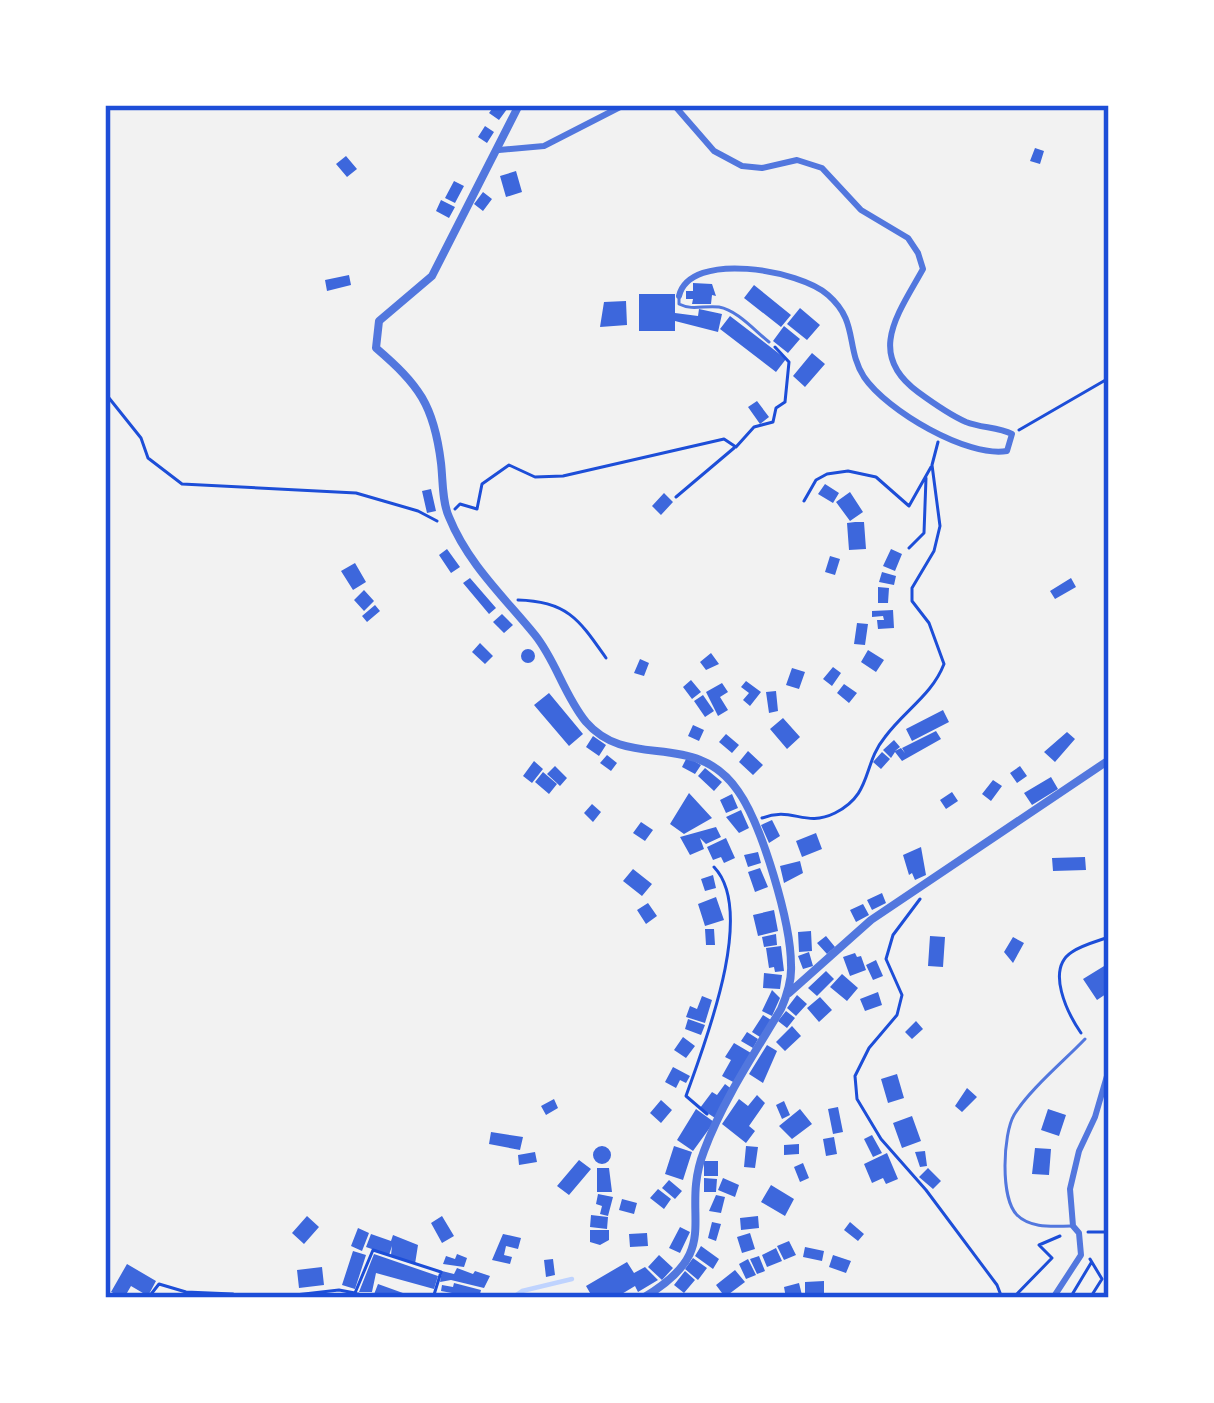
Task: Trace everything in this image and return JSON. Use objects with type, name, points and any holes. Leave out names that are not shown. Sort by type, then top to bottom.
[{"type":"street","points":[[519,105],[432,276],[379,321],[376,348],[415,381],[438,436],[447,515],[488,584],[538,639],[568,700],[591,728],[627,748],[694,755],[717,768],[739,792],[781,902],[790,953],[788,994]]},
{"type":"street","points":[[499,149],[544,146],[623,105]]},
{"type":"street","points":[[674,105],[713,151],[742,166],[810,162],[822,168],[861,210],[908,238],[923,269],[891,330],[889,358],[902,380],[929,400],[965,421],[1012,434],[1007,451],[992,454],[941,434],[877,393],[862,374],[846,314],[824,290],[780,273],[748,268],[702,272],[685,282],[679,296]]},
{"type":"street","points":[[643,1298],[675,1277],[686,1263],[696,1230],[701,1157],[788,994],[871,920],[1109,760]]},
{"type":"street","points":[[1053,1298],[1081,1255],[1070,1189],[1109,1069]]},
{"type":"lane","points":[[679,296],[679,304],[688,309],[729,311],[769,342]]},
{"type":"lane","points":[[1076,1229],[1036,1225],[1017,1215],[1007,1196],[1006,1132],[1016,1111],[1085,1039]]},
{"type":"path","points":[[676,497],[754,428],[773,422],[776,408],[785,402],[789,362],[769,342]]},
{"type":"path","points":[[1012,434],[1109,378]]},
{"type":"path","points":[[105,392],[141,438],[148,458],[182,484],[356,493],[418,511],[436,523],[460,504],[477,509],[482,484],[508,465],[535,477],[563,476],[724,439],[736,447]]},
{"type":"path","points":[[804,501],[816,480],[848,472],[876,477],[909,506],[932,466],[941,434]]},
{"type":"path","points":[[752,822],[779,812],[804,820],[830,816],[849,805],[866,787],[881,741],[935,686],[944,664],[939,646],[912,601],[912,588],[934,550],[940,526],[932,466]]},
{"type":"path","points":[[909,548],[925,533],[926,476]]},
{"type":"path","points":[[503,600],[537,601],[576,616],[606,658]]},
{"type":"path","points":[[715,867],[723,877],[730,944],[719,999],[686,1096],[718,1123]]},
{"type":"path","points":[[940,874],[892,935],[886,959],[902,994],[898,1015],[869,1048],[855,1076],[857,1099],[881,1139],[926,1190],[1002,1298]]},
{"type":"path","points":[[1085,1039],[1060,990],[1060,971],[1072,952],[1109,937]]},
{"type":"path","points":[[1013,1298],[1052,1258],[1039,1245],[1076,1229],[1109,1232]]},
{"type":"path","points":[[1076,1229],[1102,1279],[1090,1298]]},
{"type":"path","points":[[355,1293],[373,1250],[441,1272],[434,1298]]},
{"type":"path","points":[[1070,1298],[1091,1262]]},
{"type":"path","points":[[148,1298],[158,1284],[235,1298]]},
{"type":"path","points":[[268,1298],[339,1289],[369,1298]]},
{"type":"building","points":[[495,105],[510,105],[499,120],[489,113]]},
{"type":"building","points":[[485,126],[494,132],[487,143],[478,137]]},
{"type":"building","points":[[1035,148],[1044,151],[1040,164],[1030,161]]},
{"type":"building","points":[[346,156],[357,169],[347,177],[336,164]]},
{"type":"building","points":[[516,171],[522,192],[506,197],[500,176]]},
{"type":"building","points":[[454,181],[464,186],[455,203],[445,198]]},
{"type":"building","points":[[483,192],[492,199],[483,211],[474,204]]},
{"type":"building","points":[[441,200],[455,207],[449,218],[436,211]]},
{"type":"building","points":[[349,275],[351,285],[327,291],[325,280]]},
{"type":"building","points":[[693,283],[712,284],[716,296],[712,295],[711,304],[692,304],[693,299],[686,299]]},
{"type":"building","points":[[754,285],[791,315],[781,327],[744,298]]},
{"type":"building","points":[[639,294],[675,294],[675,313],[698,316],[699,309],[722,314],[718,332],[675,321],[675,331],[639,331]]},
{"type":"building","points":[[626,301],[627,325],[600,327],[604,302]]},
{"type":"building","points":[[800,308],[820,325],[807,340],[787,324]]},
{"type":"building","points":[[730,316],[786,359],[776,372],[720,329]]},
{"type":"building","points":[[784,326],[800,339],[788,353],[773,341]]},
{"type":"building","points":[[812,353],[825,364],[805,387],[793,376]]},
{"type":"building","points":[[757,401],[769,417],[760,424],[748,407]]},
{"type":"building","points":[[825,484],[839,493],[833,503],[818,494]]},
{"type":"building","points":[[431,489],[436,511],[427,513],[422,491]]},
{"type":"building","points":[[850,492],[863,512],[850,521],[836,502]]},
{"type":"building","points":[[664,493],[673,502],[661,515],[652,506]]},
{"type":"building","points":[[864,522],[866,549],[849,550],[847,523]]},
{"type":"building","points":[[447,549],[460,567],[451,573],[439,555]]},
{"type":"building","points":[[891,549],[902,554],[895,571],[883,566]]},
{"type":"building","points":[[830,556],[840,559],[835,575],[825,572]]},
{"type":"building","points":[[355,563],[366,582],[353,590],[341,571]]},
{"type":"building","points":[[882,572],[896,576],[894,585],[879,582]]},
{"type":"building","points":[[470,578],[496,608],[489,614],[463,583]]},
{"type":"building","points":[[1071,578],[1076,587],[1055,599],[1050,591]]},
{"type":"building","points":[[878,587],[889,588],[888,603],[878,603]]},
{"type":"building","points":[[364,590],[374,601],[364,611],[354,600]]},
{"type":"building","points":[[375,605],[380,611],[367,622],[362,616]]},
{"type":"building","points":[[893,610],[894,628],[878,629],[877,620],[884,620],[883,616],[872,617],[872,611]]},
{"type":"building","points":[[502,614],[513,625],[504,633],[493,622]]},
{"type":"building","points":[[857,623],[868,624],[865,645],[854,644]]},
{"type":"building","points":[[480,643],[493,656],[485,664],[472,652]]},
{"type":"building","points":[[528,649],[535,656],[528,663],[521,656]]},
{"type":"building","points":[[868,650],[884,660],[876,672],[861,662]]},
{"type":"building","points":[[711,653],[719,664],[706,670],[700,662]]},
{"type":"building","points":[[640,659],[649,663],[644,676],[634,673]]},
{"type":"building","points":[[833,667],[841,673],[832,686],[823,679]]},
{"type":"building","points":[[792,668],[805,672],[799,689],[786,685]]},
{"type":"building","points":[[691,680],[701,692],[692,699],[683,687]]},
{"type":"building","points":[[746,681],[761,692],[750,706],[743,700],[749,693],[741,687]]},
{"type":"building","points":[[722,683],[728,692],[720,697],[728,710],[718,716],[706,692]]},
{"type":"building","points":[[844,684],[857,693],[849,703],[837,693]]},
{"type":"building","points":[[776,691],[778,711],[769,713],[766,692]]},
{"type":"building","points":[[549,693],[583,734],[569,746],[534,705]]},
{"type":"building","points":[[703,695],[714,711],[705,717],[694,701]]},
{"type":"building","points":[[943,710],[949,722],[912,741],[906,729]]},
{"type":"building","points":[[783,718],[800,737],[787,749],[770,729]]},
{"type":"building","points":[[693,725],[704,730],[699,741],[688,736]]},
{"type":"building","points":[[936,731],[941,739],[902,761],[895,752],[891,758],[883,750],[894,740],[900,747],[895,751],[901,748],[905,753],[902,748]]},
{"type":"building","points":[[1067,732],[1075,739],[1055,762],[1044,752]]},
{"type":"building","points":[[726,734],[739,745],[732,753],[719,742]]},
{"type":"building","points":[[593,736],[606,745],[599,756],[586,747]]},
{"type":"building","points":[[748,751],[763,765],[753,775],[739,762]]},
{"type":"building","points":[[882,752],[890,759],[881,769],[873,762]]},
{"type":"building","points":[[607,755],[617,763],[611,771],[600,763]]},
{"type":"building","points":[[687,757],[701,765],[695,774],[682,767]]},
{"type":"building","points":[[534,761],[543,769],[532,783],[523,776]]},
{"type":"building","points":[[555,766],[567,778],[560,786],[547,774]]},
{"type":"building","points":[[1020,766],[1027,776],[1017,783],[1010,773]]},
{"type":"building","points":[[705,768],[722,782],[714,791],[698,776]]},
{"type":"building","points":[[543,772],[557,784],[549,794],[535,782]]},
{"type":"building","points":[[1051,777],[1058,789],[1032,805],[1024,793]]},
{"type":"building","points":[[993,780],[1002,786],[991,801],[982,794]]},
{"type":"building","points":[[952,792],[958,801],[946,809],[940,800]]},
{"type":"building","points":[[689,793],[712,818],[684,834],[670,824]]},
{"type":"building","points":[[732,794],[738,808],[726,813],[720,800]]},
{"type":"building","points":[[592,804],[601,812],[593,822],[584,813]]},
{"type":"building","points":[[741,810],[749,828],[739,833],[726,817]]},
{"type":"building","points":[[772,820],[780,836],[769,843],[761,825]]},
{"type":"building","points":[[641,822],[653,830],[645,841],[633,833]]},
{"type":"building","points":[[716,827],[721,837],[706,844],[700,838],[704,849],[690,855],[680,837]]},
{"type":"building","points":[[816,833],[822,849],[802,857],[796,841]]},
{"type":"building","points":[[726,838],[735,858],[724,863],[721,857],[713,860],[707,847]]},
{"type":"building","points":[[921,847],[926,875],[915,880],[903,855]]},
{"type":"building","points":[[758,852],[761,863],[748,867],[744,855]]},
{"type":"building","points":[[1085,857],[1086,870],[1053,871],[1052,858]]},
{"type":"building","points":[[800,861],[803,873],[784,883],[780,866]]},
{"type":"building","points":[[760,868],[768,887],[755,892],[748,872]]},
{"type":"building","points":[[633,869],[652,884],[642,896],[623,881]]},
{"type":"building","points":[[713,875],[716,888],[705,891],[701,879]]},
{"type":"building","points":[[882,893],[886,903],[872,910],[867,900]]},
{"type":"building","points":[[716,897],[724,920],[705,926],[698,904]]},
{"type":"building","points":[[648,903],[657,916],[646,924],[637,910]]},
{"type":"building","points":[[863,904],[869,915],[856,922],[850,910]]},
{"type":"building","points":[[774,910],[778,931],[758,936],[753,915]]},
{"type":"building","points":[[705,929],[714,929],[715,945],[706,945]]},
{"type":"building","points":[[811,931],[812,951],[799,952],[798,932]]},
{"type":"building","points":[[776,934],[777,945],[764,947],[762,937]]},
{"type":"building","points":[[826,936],[835,947],[827,954],[817,943]]},
{"type":"building","points":[[930,936],[945,937],[943,967],[928,966]]},
{"type":"building","points":[[1013,937],[1024,943],[1013,963],[1004,952]]},
{"type":"building","points":[[781,946],[784,971],[775,972],[774,967],[769,968],[766,948]]},
{"type":"building","points":[[809,952],[813,966],[803,969],[798,956]]},
{"type":"building","points":[[855,953],[866,970],[850,976],[843,957]]},
{"type":"building","points":[[876,960],[883,976],[873,980],[866,965]]},
{"type":"building","points":[[1109,963],[1109,992],[1097,1000],[1083,979]]},
{"type":"building","points":[[826,971],[834,979],[817,996],[808,988]]},
{"type":"building","points":[[764,973],[782,975],[780,989],[763,988]]},
{"type":"building","points":[[842,974],[858,988],[847,1001],[830,987]]},
{"type":"building","points":[[772,990],[780,998],[772,1016],[762,1011]]},
{"type":"building","points":[[878,992],[882,1005],[865,1011],[860,999]]},
{"type":"building","points":[[797,995],[807,1004],[796,1016],[787,1008]]},
{"type":"building","points":[[702,996],[712,1000],[705,1023],[686,1017],[690,1006],[697,1009]]},
{"type":"building","points":[[820,997],[832,1010],[819,1022],[807,1008]]},
{"type":"building","points":[[786,1011],[795,1018],[787,1028],[778,1021]]},
{"type":"building","points":[[763,1015],[771,1020],[760,1037],[752,1032]]},
{"type":"building","points":[[688,1019],[705,1025],[701,1035],[685,1029]]},
{"type":"building","points":[[916,1021],[923,1029],[912,1039],[905,1032]]},
{"type":"building","points":[[792,1026],[801,1036],[785,1051],[776,1042]]},
{"type":"building","points":[[747,1032],[758,1039],[753,1048],[741,1041]]},
{"type":"building","points":[[683,1037],[695,1046],[686,1058],[674,1050]]},
{"type":"building","points":[[734,1043],[751,1053],[735,1083],[722,1076],[731,1060],[725,1057]]},
{"type":"building","points":[[767,1045],[777,1051],[763,1083],[749,1074]]},
{"type":"building","points":[[673,1067],[690,1076],[676,1088],[665,1082]]},
{"type":"building","points":[[897,1074],[904,1098],[888,1103],[881,1079]]},
{"type":"building","points":[[725,1084],[733,1090],[715,1118],[700,1108]]},
{"type":"building","points":[[967,1088],[977,1097],[962,1112],[955,1106]]},
{"type":"building","points":[[757,1095],[765,1103],[749,1126],[755,1131],[746,1143],[722,1124],[739,1099],[748,1106]]},
{"type":"building","points":[[554,1099],[558,1108],[546,1115],[541,1106]]},
{"type":"building","points":[[661,1100],[672,1110],[661,1123],[650,1113]]},
{"type":"building","points":[[784,1101],[790,1115],[782,1119],[776,1105]]},
{"type":"building","points":[[838,1107],[843,1132],[833,1134],[828,1109]]},
{"type":"building","points":[[696,1109],[714,1122],[693,1151],[677,1140]]},
{"type":"building","points":[[800,1109],[812,1124],[792,1139],[779,1126]]},
{"type":"building","points":[[1048,1109],[1066,1115],[1059,1136],[1041,1130]]},
{"type":"building","points":[[912,1116],[921,1141],[902,1148],[893,1123]]},
{"type":"building","points":[[491,1132],[523,1137],[520,1150],[489,1144]]},
{"type":"building","points":[[872,1135],[882,1153],[873,1157],[864,1139]]},
{"type":"building","points":[[834,1137],[837,1154],[826,1156],[823,1139]]},
{"type":"building","points":[[799,1144],[799,1154],[784,1155],[784,1145]]},
{"type":"building","points":[[602,1146],[611,1155],[602,1164],[593,1155]]},
{"type":"building","points":[[674,1146],[692,1152],[683,1180],[665,1174]]},
{"type":"building","points":[[746,1146],[758,1147],[755,1168],[744,1167]]},
{"type":"building","points":[[1035,1148],[1051,1149],[1049,1175],[1032,1174]]},
{"type":"building","points":[[925,1151],[927,1166],[920,1167],[915,1152]]},
{"type":"building","points":[[535,1152],[537,1162],[519,1165],[518,1155]]},
{"type":"building","points":[[887,1153],[898,1179],[872,1183],[864,1164]]},
{"type":"building","points":[[579,1160],[591,1169],[569,1195],[557,1186]]},
{"type":"building","points":[[704,1161],[718,1161],[718,1176],[704,1176]]},
{"type":"building","points":[[803,1163],[809,1178],[800,1182],[794,1167]]},
{"type":"building","points":[[597,1168],[609,1168],[612,1192],[597,1192]]},
{"type":"building","points":[[928,1168],[941,1181],[933,1189],[919,1177]]},
{"type":"building","points":[[704,1178],[717,1179],[716,1192],[704,1192]]},
{"type":"building","points":[[723,1178],[739,1185],[735,1197],[718,1190]]},
{"type":"building","points":[[669,1180],[682,1191],[675,1199],[662,1188]]},
{"type":"building","points":[[771,1185],[794,1199],[785,1216],[761,1202]]},
{"type":"building","points":[[658,1189],[671,1199],[664,1209],[650,1198]]},
{"type":"building","points":[[598,1194],[613,1197],[608,1216],[600,1214]]},
{"type":"building","points":[[716,1195],[725,1197],[721,1213],[709,1211]]},
{"type":"building","points":[[622,1199],[637,1203],[634,1214],[619,1210]]},
{"type":"building","points":[[591,1215],[608,1217],[607,1229],[590,1227]]},
{"type":"building","points":[[307,1216],[319,1227],[304,1244],[292,1233]]},
{"type":"building","points":[[442,1216],[454,1236],[442,1243],[431,1223]]},
{"type":"building","points":[[758,1216],[759,1228],[741,1230],[740,1218]]},
{"type":"building","points":[[712,1222],[721,1224],[716,1241],[708,1238]]},
{"type":"building","points":[[850,1222],[864,1234],[858,1241],[844,1230]]},
{"type":"building","points":[[680,1227],[690,1232],[680,1253],[669,1248]]},
{"type":"building","points":[[358,1228],[369,1233],[362,1251],[351,1246]]},
{"type":"building","points":[[590,1230],[609,1230],[609,1240],[600,1245],[590,1242]]},
{"type":"building","points":[[647,1233],[648,1246],[630,1247],[629,1234]]},
{"type":"building","points":[[750,1233],[755,1249],[742,1253],[737,1237]]},
{"type":"building","points":[[371,1234],[391,1241],[393,1235],[418,1245],[415,1264],[391,1255],[392,1246],[389,1255],[366,1247]]},
{"type":"building","points":[[503,1234],[521,1238],[518,1249],[506,1246],[504,1255],[512,1257],[510,1264],[492,1260]]},
{"type":"building","points":[[789,1241],[796,1255],[784,1260],[777,1246]]},
{"type":"building","points":[[701,1246],[719,1259],[713,1269],[695,1256]]},
{"type":"building","points":[[805,1247],[824,1251],[822,1261],[803,1257]]},
{"type":"building","points":[[776,1248],[782,1261],[767,1267],[762,1255]]},
{"type":"building","points":[[353,1251],[366,1255],[355,1289],[342,1285]]},
{"type":"building","points":[[374,1254],[438,1276],[434,1289],[376,1273],[372,1292],[359,1292]]},
{"type":"building","points":[[457,1254],[467,1258],[464,1267],[443,1264],[446,1256],[455,1259]]},
{"type":"building","points":[[659,1255],[673,1268],[662,1280],[648,1267]]},
{"type":"building","points":[[833,1255],[851,1261],[846,1273],[829,1267]]},
{"type":"building","points":[[759,1256],[765,1271],[757,1274],[750,1259]]},
{"type":"building","points":[[693,1258],[707,1268],[698,1280],[685,1269]]},
{"type":"building","points":[[553,1259],[555,1275],[546,1277],[544,1260]]},
{"type":"building","points":[[748,1259],[756,1275],[746,1279],[739,1264]]},
{"type":"building","points":[[627,1262],[634,1273],[645,1267],[658,1280],[638,1292],[635,1286],[615,1298],[593,1298],[586,1286]]},
{"type":"building","points":[[127,1264],[156,1281],[148,1296],[131,1286],[124,1298],[111,1292]]},
{"type":"building","points":[[322,1267],[324,1285],[299,1288],[297,1270]]},
{"type":"building","points":[[457,1268],[490,1276],[484,1288],[440,1282],[442,1271],[454,1274]]},
{"type":"building","points":[[735,1270],[745,1282],[725,1297],[716,1285]]},
{"type":"building","points":[[685,1271],[695,1280],[684,1293],[674,1285]]},
{"type":"building","points":[[824,1281],[824,1296],[805,1296],[805,1282]]},
{"type":"building","points":[[454,1283],[481,1290],[479,1298],[441,1291],[442,1285],[453,1287]]},
{"type":"building","points":[[799,1283],[802,1295],[786,1298],[784,1287]]},
{"type":"building","points":[[378,1284],[414,1297],[414,1298],[373,1297]]},
{"type":"waterway","points":[[512,1298],[522,1291],[572,1279]]}]
